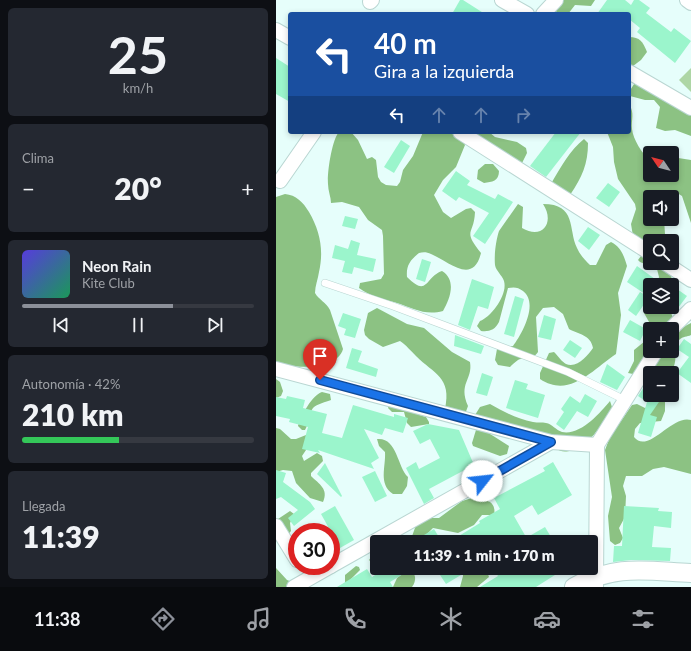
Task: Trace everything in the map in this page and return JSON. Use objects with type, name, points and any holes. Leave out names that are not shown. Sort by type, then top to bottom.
[{"type":"street","points":[[502,0],[524,12]]},
{"type":"street","points":[[545,12],[556,0]]},
{"type":"street","points":[[687,0],[691,3]]},
{"type":"street","points":[[276,30],[288,37]]},
{"type":"street","points":[[631,73],[691,108]]},
{"type":"street","points":[[280,181],[313,134]]},
{"type":"street","points":[[463,134],[643,249]]},
{"type":"street","points":[[676,270],[691,280]]},
{"type":"street","points":[[678,322],[691,309]]},
{"type":"street","points":[[597,581],[597,445],[652,358]]},
{"type":"street","points":[[276,369],[551,442],[597,445]]},
{"type":"street","points":[[340,561],[551,442]]},
{"type":"street","points":[[276,526],[288,545]]},
{"type":"street","points":[[574,587],[631,570],[691,573]]},
{"type":"street","points":[[294,587],[310,583],[320,575]]},
{"type":"lane","points":[[325,283],[393,306],[568,372],[625,400]]},
{"type":"green space","points":[[562,0],[595,0],[591,6],[575,5],[570,12],[556,12]]},
{"type":"green space","points":[[631,37],[638,39],[644,45],[647,52],[641,60],[631,68]]},
{"type":"green space","points":[[691,68],[691,92],[679,80]]},
{"type":"green space","points":[[636,81],[684,96],[691,106],[691,136],[675,130],[665,131],[656,128],[660,107],[654,100],[645,100],[631,96],[631,89]]},
{"type":"green space","points":[[631,107],[634,137],[643,153],[643,182],[679,182],[679,158],[691,160],[691,223],[682,196],[679,194],[679,190],[643,190],[643,226],[664,226],[665,234],[643,234],[643,243],[633,236],[631,224],[636,209],[635,204],[618,179],[614,162],[613,147],[608,134],[631,134]]},
{"type":"green space","points":[[338,134],[353,134],[358,140],[367,159],[372,157],[376,160],[378,177],[381,182],[386,185],[397,186],[400,182],[403,170],[413,156],[422,134],[456,134],[462,139],[465,145],[456,167],[443,180],[434,195],[443,212],[451,218],[466,209],[471,208],[475,212],[470,236],[481,253],[477,263],[472,268],[466,270],[452,265],[430,253],[422,252],[413,258],[407,270],[407,277],[419,286],[423,286],[432,277],[442,271],[447,275],[451,284],[451,290],[443,311],[430,313],[419,311],[373,296],[359,288],[360,283],[381,279],[384,274],[383,236],[382,230],[368,220],[359,207],[342,202],[331,203],[328,187],[328,172],[330,156]]},
{"type":"green space","points":[[472,134],[491,134],[495,137],[517,142],[526,148],[527,153],[522,163]]},
{"type":"green space","points":[[584,139],[588,143],[587,157],[581,176],[570,195],[555,188],[552,182],[570,153]]},
{"type":"green space","points":[[485,164],[493,164],[499,171],[499,174],[496,179],[484,183],[477,179],[478,170]]},
{"type":"green space","points":[[285,194],[296,197],[304,205],[313,219],[320,241],[321,256],[315,293],[330,310],[343,349],[339,356],[324,365],[303,367],[276,362],[276,197]]},
{"type":"green space","points":[[518,204],[523,207],[522,228],[536,232],[541,230],[545,227],[548,217],[543,204],[554,205],[561,208],[566,213],[577,248],[590,265],[596,265],[606,245],[611,242],[620,249],[627,266],[618,293],[621,315],[616,354],[581,380],[571,384],[561,386],[551,384],[540,379],[540,373],[549,353],[554,352],[564,363],[574,365],[582,360],[593,348],[590,340],[569,329],[563,314],[554,307],[543,308],[536,317],[538,352],[536,355],[518,360],[510,367],[498,365],[495,360],[497,349],[502,346],[513,346],[521,334],[529,311],[528,296],[523,291],[514,287],[508,288],[499,322],[496,327],[489,331],[481,331],[477,326],[480,321],[489,315],[498,305],[501,299],[505,287],[504,281],[495,265],[496,243],[499,231]]},
{"type":"green space","points":[[641,256],[643,257],[643,263],[640,262],[638,260]]},
{"type":"green space","points":[[657,270],[666,270],[672,278],[659,278]]},
{"type":"green space","points":[[377,308],[407,324],[424,328],[452,352],[470,362],[470,373],[465,387],[465,398],[468,406],[464,417],[445,409],[447,398],[444,383],[435,372],[405,345],[400,341],[383,347],[365,335],[364,330],[368,313]]},
{"type":"green space","points":[[645,314],[671,314],[673,321],[649,322]]},
{"type":"green space","points":[[691,323],[691,335],[679,340],[679,332]]},
{"type":"green space","points":[[643,343],[644,358],[633,374],[628,373],[634,361],[634,350]]},
{"type":"green space","points":[[660,358],[675,358],[674,366],[654,366]]},
{"type":"green space","points":[[276,379],[280,382],[283,391],[281,396],[276,398]]},
{"type":"green space","points":[[322,392],[330,394],[331,400],[319,404],[313,408],[305,430],[302,430],[298,426],[304,412],[314,397]]},
{"type":"green space","points":[[610,401],[612,407],[611,412],[590,439],[579,447],[564,452],[541,441],[511,438],[499,435],[489,429],[475,415],[480,407],[490,404],[522,419],[548,424],[562,432],[569,432],[576,431],[589,422]]},
{"type":"green space","points":[[656,402],[665,402],[665,411],[661,421],[640,423],[635,429],[634,437],[640,441],[646,441],[653,438],[676,423],[684,420],[691,420],[691,474],[664,467],[653,469],[642,476],[626,476],[623,486],[626,496],[625,517],[619,528],[623,538],[620,543],[615,545],[610,541],[608,516],[612,497],[605,450],[610,437],[632,405],[637,404],[645,408]]},
{"type":"green space","points":[[389,405],[426,417],[429,424],[411,427],[407,423],[404,412],[392,412],[388,408]]},
{"type":"green space","points":[[276,428],[280,429],[291,439],[296,439],[306,435],[310,444],[302,456],[304,461],[317,453],[322,456],[323,461],[311,473],[311,476],[324,490],[325,497],[323,502],[310,498],[296,483],[292,471],[283,470],[276,472]]},
{"type":"green space","points":[[476,430],[487,432],[509,446],[507,454],[500,456],[473,446],[472,443]]},
{"type":"green space","points":[[377,439],[384,440],[393,447],[404,472],[408,477],[407,486],[402,494],[393,494],[388,490],[384,480],[385,452],[379,446]]},
{"type":"green space","points":[[472,498],[489,501],[494,506],[494,515],[482,515],[474,525],[458,533],[433,528],[426,535],[412,535],[416,525],[428,518],[439,518],[462,501]]},
{"type":"green space","points":[[290,511],[294,514],[290,523],[288,523],[288,535],[281,527],[278,519]]},
{"type":"green space","points":[[356,566],[359,567],[360,570],[345,585],[345,575]]},
{"type":"green space","points":[[276,568],[287,580],[295,583],[299,587],[276,587]]},
{"type":"green space","points":[[401,575],[414,575],[415,582],[412,587],[393,587],[397,578]]},
{"type":"green space","points":[[488,575],[489,577],[477,587],[460,587],[463,576]]},
{"type":"building","points":[[460,0],[463,0],[482,12],[453,12]]},
{"type":"building","points":[[607,0],[625,0],[631,5],[634,0],[639,0],[650,8],[646,13],[671,32],[674,28],[691,41],[675,63],[637,32],[640,28],[631,21],[631,12],[598,12]]},
{"type":"building","points":[[276,58],[288,66],[288,101],[276,94]]},
{"type":"building","points":[[554,134],[579,134],[546,177],[530,166]]},
{"type":"building","points":[[401,140],[410,146],[394,173],[384,167]]},
{"type":"building","points":[[456,171],[470,181],[467,185],[495,199],[498,194],[513,202],[485,244],[473,236],[489,213],[459,197],[456,201],[442,191]]},
{"type":"building","points":[[608,183],[620,192],[609,207],[596,198]]},
{"type":"building","points":[[345,216],[358,219],[355,229],[342,226]]},
{"type":"building","points":[[588,227],[600,235],[589,250],[578,241]]},
{"type":"building","points":[[351,240],[360,243],[357,255],[376,259],[373,272],[354,267],[352,274],[342,272],[345,261],[332,258],[335,245],[348,249]]},
{"type":"building","points":[[422,259],[431,262],[425,282],[416,279]]},
{"type":"building","points":[[637,266],[654,278],[643,278],[643,293],[627,282]]},
{"type":"building","points":[[472,279],[494,287],[488,309],[478,306],[470,330],[458,325]]},
{"type":"building","points":[[679,290],[687,296],[679,307]]},
{"type":"building","points":[[640,292],[643,294],[643,306],[636,316],[628,310]]},
{"type":"building","points":[[515,296],[524,299],[514,337],[504,334]]},
{"type":"building","points":[[343,313],[361,319],[355,338],[344,335],[346,329],[338,326]]},
{"type":"building","points":[[544,315],[556,319],[551,340],[538,337]]},
{"type":"building","points":[[630,320],[643,327],[643,335],[640,341],[623,332]]},
{"type":"building","points":[[455,335],[484,346],[481,354],[454,346]]},
{"type":"building","points":[[684,339],[691,344],[691,383],[679,374],[679,370],[689,357],[679,350],[679,346]]},
{"type":"building","points":[[570,340],[582,348],[575,358],[563,350]]},
{"type":"building","points":[[352,348],[362,351],[358,362],[378,369],[376,377],[346,368]]},
{"type":"building","points":[[607,364],[625,377],[617,390],[600,382]]},
{"type":"building","points":[[482,373],[493,377],[487,396],[476,393]]},
{"type":"building","points":[[515,380],[528,384],[526,389],[545,395],[538,418],[506,408]]},
{"type":"building","points":[[643,388],[643,399],[638,396]]},
{"type":"building","points":[[585,394],[597,401],[588,417],[577,411],[564,430],[556,424],[564,412],[561,409],[570,396],[580,403]]},
{"type":"building","points":[[287,396],[305,400],[303,408],[327,414],[322,433],[342,438],[353,405],[394,417],[394,414],[408,418],[403,433],[385,428],[382,435],[364,429],[379,458],[371,463],[374,469],[318,450],[320,453],[302,449],[308,427],[289,422],[290,419],[276,416],[276,397],[286,399]]},
{"type":"building","points":[[647,402],[659,402],[650,415],[657,417],[651,437],[638,433]]},
{"type":"building","points":[[428,424],[459,430],[474,465],[429,489],[434,498],[424,504],[406,468],[416,462],[419,469],[440,458],[430,439],[420,444],[413,431]]},
{"type":"building","points":[[553,462],[572,495],[538,515],[532,505],[514,516],[525,535],[460,535],[480,523],[479,521],[500,509],[494,498],[545,471],[543,468]]},
{"type":"building","points":[[325,463],[342,496],[341,497],[317,474]]},
{"type":"building","points":[[276,470],[286,473],[283,482],[310,502],[315,509],[298,523],[292,523],[288,518],[298,510],[281,497],[276,499]]},
{"type":"building","points":[[375,471],[387,496],[375,502],[362,477]]},
{"type":"building","points":[[335,506],[354,540],[340,548],[340,523],[326,523],[321,514]]},
{"type":"building","points":[[624,506],[659,508],[658,511],[672,512],[671,528],[654,526],[652,547],[671,548],[670,561],[631,560],[613,562],[614,546],[622,546]]},
{"type":"building","points":[[545,527],[550,535],[531,535]]},
{"type":"building","points":[[434,529],[438,535],[424,535]]},
{"type":"building","points":[[367,569],[372,577],[375,575],[402,575],[390,582],[393,587],[337,587]]},
{"type":"building","points":[[440,575],[461,575],[446,584]]},
{"type":"building","points":[[555,575],[536,587],[480,587],[498,576]]},
{"type":"route","points":[[320,380],[551,442],[482,481]]}]
